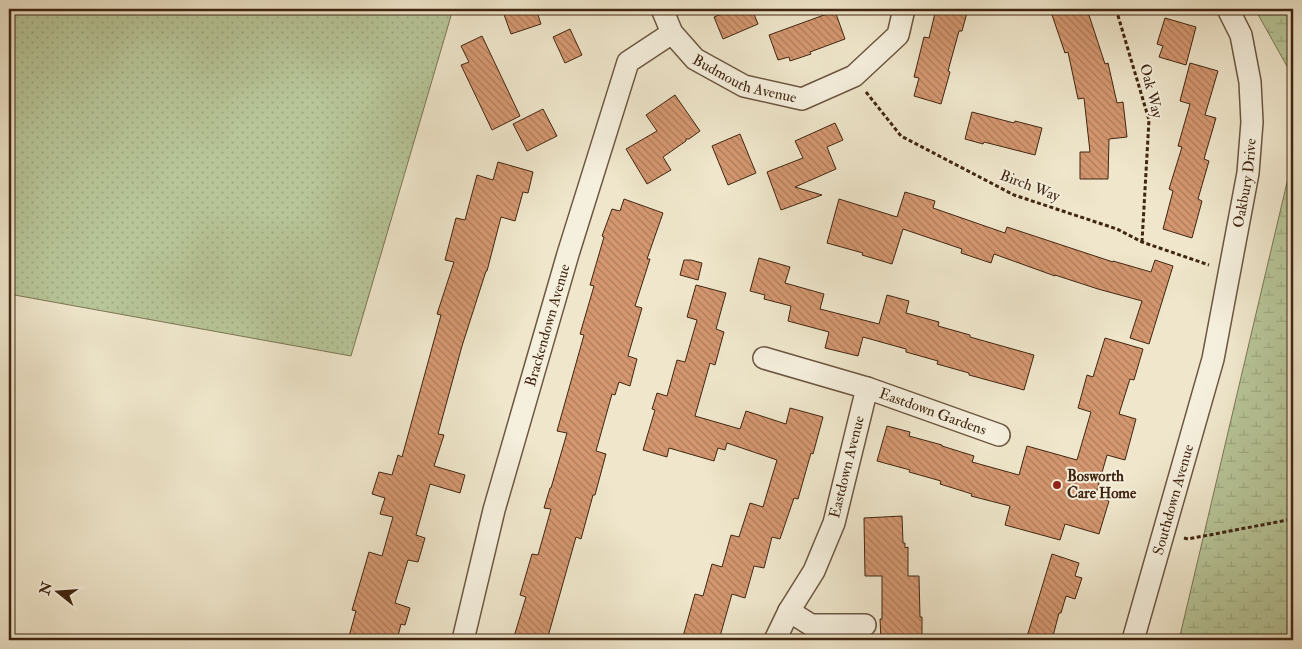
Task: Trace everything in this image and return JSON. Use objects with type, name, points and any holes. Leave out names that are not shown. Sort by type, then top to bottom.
[{"type":"street","name":"Budmouth Avenue","points":[[662,9],[672,33],[695,59],[744,86],[802,99],[854,76],[898,35],[904,9]]},
{"type":"street","name":"Oakbury Drive","points":[[1213,359],[1248,173],[1252,122],[1250,82],[1241,36],[1228,9]]},
{"type":"street","name":"Brackendown Avenue","points":[[463,640],[494,510],[568,254],[628,62],[672,33]]},
{"type":"street","points":[[764,358],[867,388]]},
{"type":"street","name":"Southdown Avenue","points":[[1133,640],[1213,359]]},
{"type":"street","name":"Eastdown Gardens","points":[[867,388],[999,435]]},
{"type":"street","name":"Eastdown Avenue","points":[[775,640],[789,611],[814,571],[834,523],[867,388]]},
{"type":"street","points":[[789,611],[810,625],[865,625]]},
{"type":"path","name":"Oak Way","points":[[1116,9],[1149,120],[1142,242]]},
{"type":"path","name":"Birch Way","points":[[854,76],[901,136],[1014,195],[1117,229],[1142,242],[1195,261],[1229,270]]},
{"type":"path","points":[[1164,535],[1188,539],[1293,520]]},
{"type":"green space","points":[[9,9],[453,9],[351,356],[9,294]]},
{"type":"green space","points":[[1255,9],[1293,9],[1293,77]]},
{"type":"green space","points":[[1293,157],[1293,640],[1179,640]]},
{"type":"building","points":[[502,9],[536,9],[541,24],[511,34]]},
{"type":"building","points":[[722,9],[752,9],[758,24],[723,39],[714,17],[724,13]]},
{"type":"building","points":[[936,9],[968,9],[962,31],[959,31],[941,104],[914,96],[919,78],[914,77],[924,37],[929,38]]},
{"type":"building","points":[[1050,9],[1087,9],[1105,64],[1108,63],[1117,103],[1123,102],[1127,137],[1109,139],[1108,179],[1080,179],[1080,152],[1090,152],[1084,98],[1078,99],[1068,52],[1065,53]]},
{"type":"building","points":[[835,11],[845,39],[790,61],[789,57],[778,60],[769,35]]},
{"type":"building","points":[[1165,18],[1196,27],[1186,65],[1159,57],[1163,46],[1157,44]]},
{"type":"building","points":[[570,29],[582,55],[565,63],[553,37]]},
{"type":"building","points":[[482,36],[520,116],[492,130],[461,65],[469,62],[461,46]]},
{"type":"building","points":[[1190,63],[1218,71],[1205,115],[1216,118],[1204,159],[1209,161],[1198,199],[1202,201],[1192,238],[1163,229],[1173,191],[1169,189],[1182,147],[1178,146],[1190,104],[1180,101]]},
{"type":"building","points":[[675,95],[700,131],[686,139],[686,141],[663,157],[671,170],[647,184],[626,149],[657,131],[646,115]]},
{"type":"building","points":[[543,109],[557,136],[527,151],[513,124]]},
{"type":"building","points":[[972,112],[1042,128],[1035,155],[965,139]]},
{"type":"building","points":[[835,123],[843,140],[827,147],[836,169],[795,187],[822,195],[781,210],[767,172],[803,158],[795,141]]},
{"type":"building","points":[[740,134],[756,173],[728,185],[712,146]]},
{"type":"building","points":[[498,162],[533,172],[528,193],[523,192],[515,221],[501,217],[487,271],[462,346],[438,434],[444,435],[434,466],[465,475],[460,493],[430,484],[416,535],[425,538],[418,562],[408,560],[395,603],[410,608],[405,625],[401,624],[397,640],[348,640],[356,611],[352,610],[369,552],[382,556],[393,517],[380,514],[385,498],[372,494],[379,472],[392,475],[398,455],[402,457],[441,315],[437,314],[454,262],[445,260],[456,218],[465,220],[477,175],[493,180]]},
{"type":"building","points":[[905,192],[935,201],[933,208],[1005,233],[1007,227],[1113,262],[1151,272],[1155,260],[1173,266],[1149,344],[1130,338],[1142,301],[1055,276],[994,254],[991,263],[961,253],[962,249],[903,229],[892,264],[862,255],[863,253],[827,243],[839,199],[897,217]]},
{"type":"building","points":[[624,199],[663,213],[647,259],[650,259],[635,306],[642,308],[628,356],[637,359],[630,386],[619,382],[615,395],[612,394],[596,451],[606,454],[581,539],[576,537],[547,640],[513,640],[526,597],[520,595],[532,554],[538,555],[551,509],[544,508],[567,433],[557,431],[584,335],[580,334],[594,286],[590,285],[604,237],[602,236],[612,209],[620,211]]},
{"type":"building","points":[[759,258],[790,267],[785,283],[824,294],[820,309],[879,324],[887,295],[909,301],[906,313],[939,322],[938,326],[970,335],[970,337],[1034,355],[1024,390],[969,375],[969,373],[937,364],[938,361],[906,352],[906,349],[863,337],[858,356],[825,348],[829,332],[788,321],[791,306],[764,299],[765,295],[750,291]]},
{"type":"building","points":[[684,260],[702,263],[698,280],[680,275]]},
{"type":"building","points":[[696,285],[726,293],[716,329],[724,332],[715,365],[710,363],[695,416],[740,429],[746,411],[786,424],[790,408],[823,417],[798,499],[794,498],[780,539],[772,537],[764,568],[754,566],[745,598],[732,594],[719,640],[682,640],[695,594],[703,596],[712,564],[722,567],[731,535],[739,537],[750,503],[763,507],[777,460],[727,443],[725,450],[718,448],[714,461],[669,448],[667,457],[643,450],[655,410],[652,409],[657,393],[667,396],[677,360],[685,362],[697,320],[687,317]]},
{"type":"building","points":[[1105,338],[1143,349],[1134,380],[1130,379],[1119,414],[1136,419],[1125,460],[1107,455],[1095,497],[1109,501],[1099,534],[1065,524],[1060,540],[1005,525],[1010,506],[971,496],[972,494],[940,484],[941,481],[877,461],[887,426],[910,432],[909,436],[974,456],[972,462],[1019,475],[1027,446],[1077,460],[1091,412],[1078,408],[1087,375],[1093,377]]},
{"type":"building","points":[[902,516],[903,543],[905,543],[905,548],[908,547],[908,576],[919,576],[922,640],[881,640],[882,576],[865,576],[864,518]]},
{"type":"building","points":[[1052,554],[1079,563],[1075,576],[1082,578],[1075,599],[1066,596],[1061,613],[1059,613],[1052,640],[1026,640]]},
{"type":"place","name":"Bosworth Care Home","points":[[1057,485]]}]
